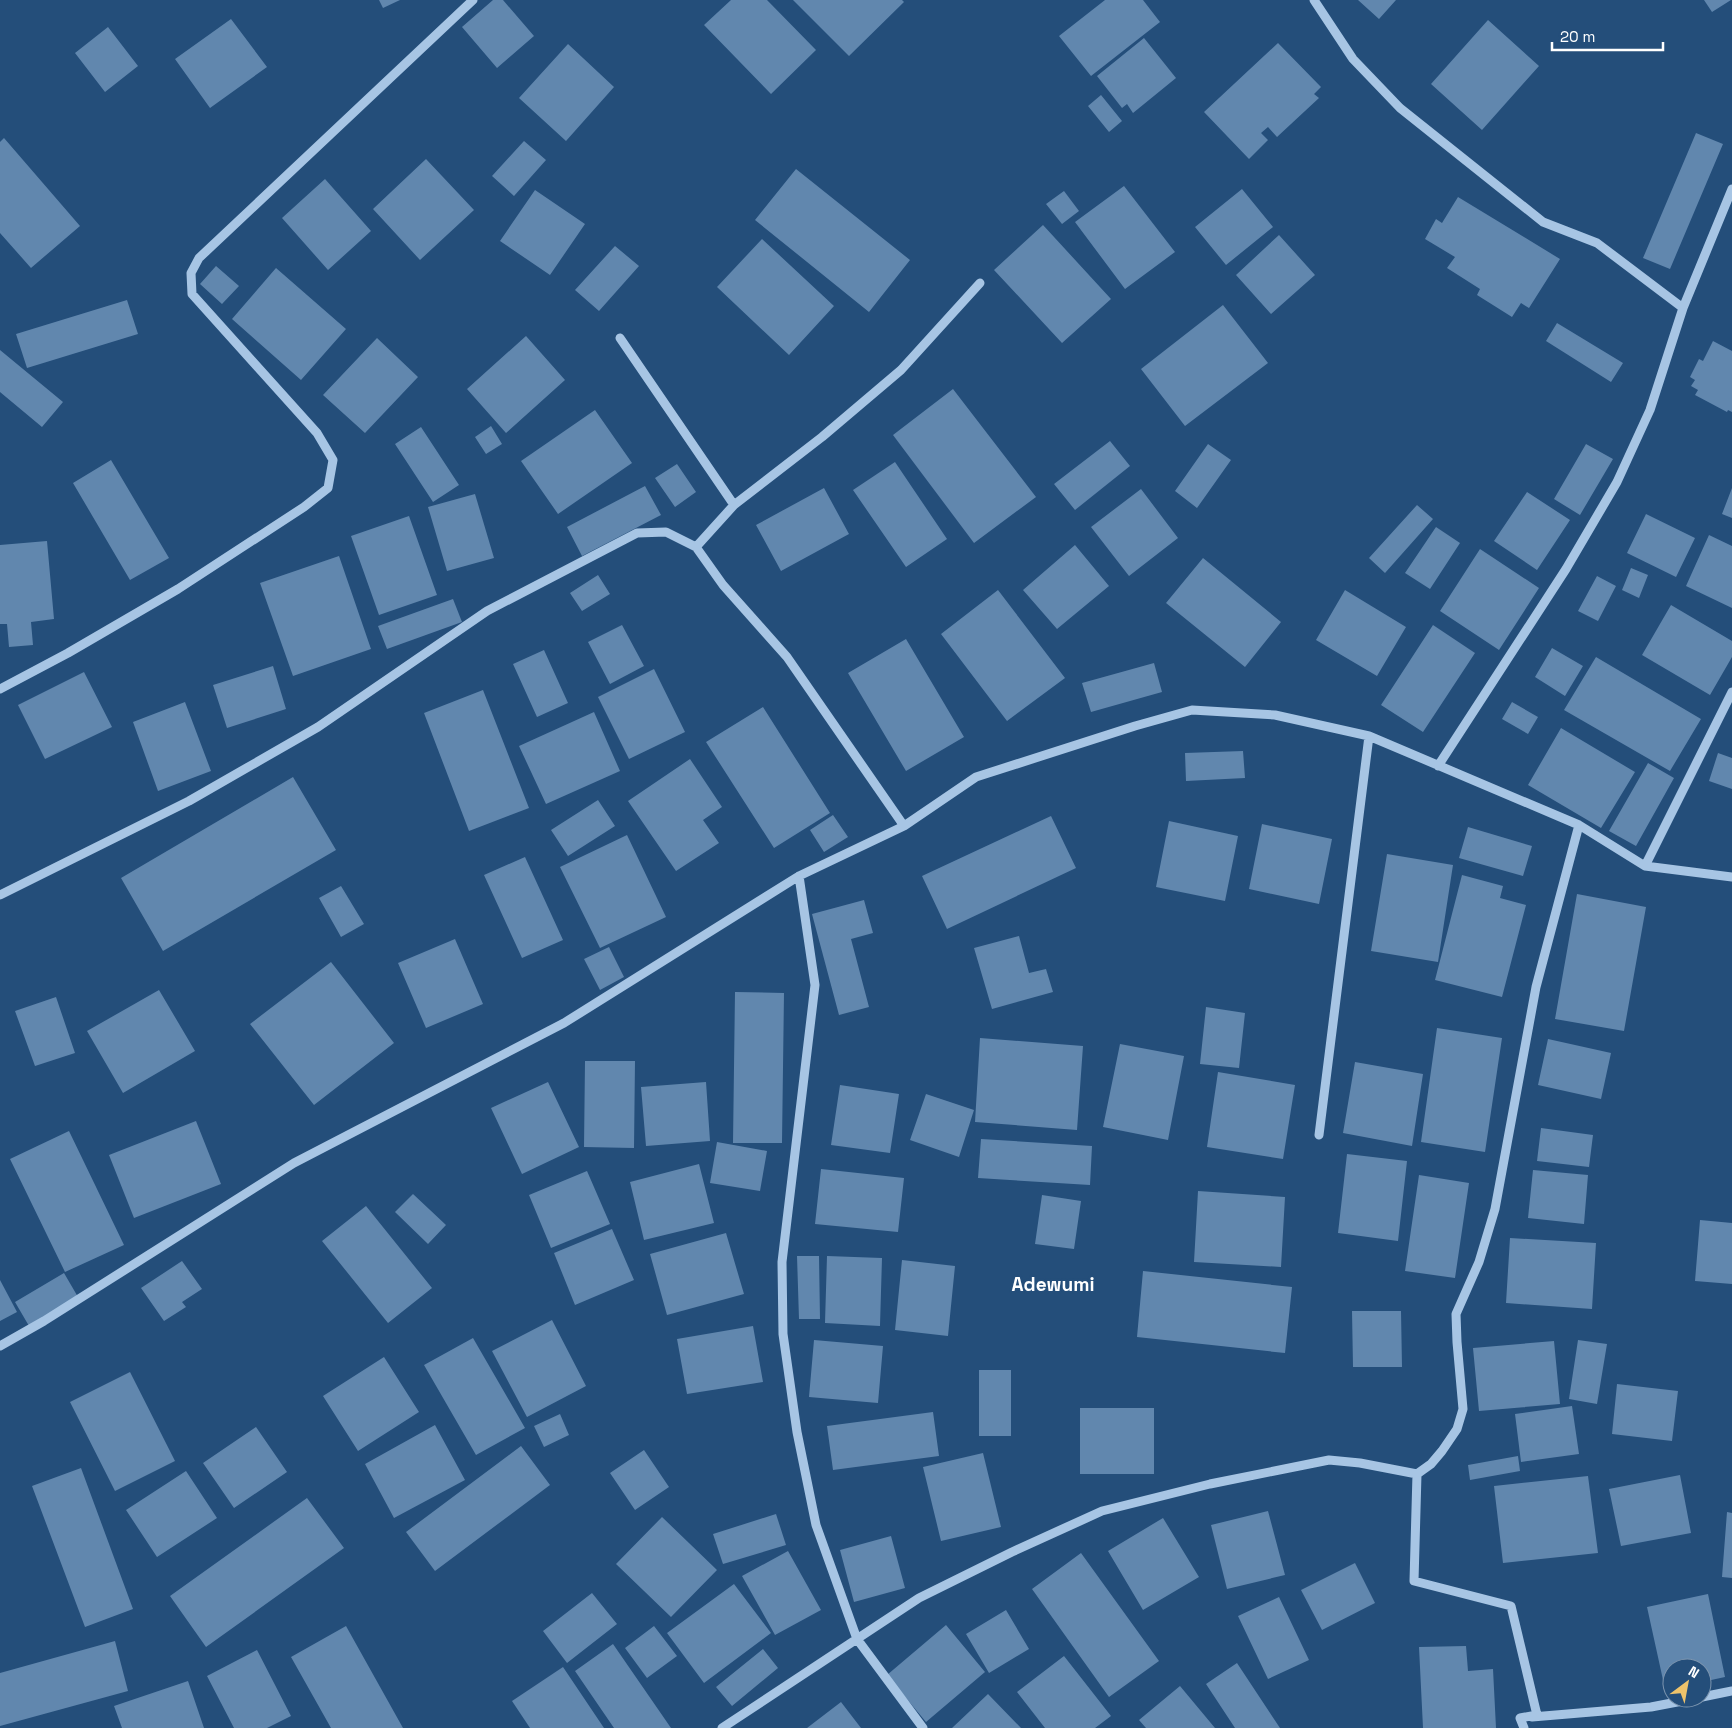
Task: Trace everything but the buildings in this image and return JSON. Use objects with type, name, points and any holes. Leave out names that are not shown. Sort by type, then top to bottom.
[{"type":"street","points":[[0,689],[68,653],[178,589],[304,507],[328,488],[333,460],[317,432],[192,294],[191,273],[198,258],[473,0]]},
{"type":"street","points":[[1314,0],[1353,59],[1400,108],[1543,222],[1597,243],[1683,308]]},
{"type":"street","points":[[1438,766],[1566,569],[1617,482],[1650,410],[1683,308],[1732,189]]},
{"type":"street","points":[[696,547],[734,505],[822,437],[901,370],[980,283]]},
{"type":"street","points":[[620,338],[734,505]]},
{"type":"street","points":[[0,895],[190,802],[318,727],[487,611],[637,533],[666,532],[696,547],[724,585],[787,657],[904,826]]},
{"type":"street","points":[[1645,866],[1732,692]]},
{"type":"street","points":[[0,1346],[44,1321],[294,1163],[564,1023],[799,876],[904,826],[976,777],[1135,726],[1192,710],[1275,715],[1369,736],[1578,825],[1645,866],[1732,877]]},
{"type":"street","points":[[1319,1135],[1369,736]]},
{"type":"street","points":[[722,1728],[919,1598],[1012,1552],[1102,1511],[1210,1484],[1329,1460],[1360,1463],[1417,1474],[1431,1464],[1457,1429],[1463,1409],[1456,1314],[1479,1262],[1495,1209],[1536,987],[1578,825]]},
{"type":"street","points":[[799,876],[816,985],[782,1262],[783,1334],[797,1432],[816,1525],[857,1640],[923,1728]]},
{"type":"street","points":[[1417,1474],[1414,1581],[1511,1606],[1537,1715],[1520,1718]]},
{"type":"street","points":[[1712,1695],[1732,1691]]},
{"type":"street","points":[[1520,1718],[1662,1705]]},
{"type":"street","points":[[1520,1718],[1524,1728]]},
{"type":"district","name":"Adewumi","points":[[1053,1284]]}]
